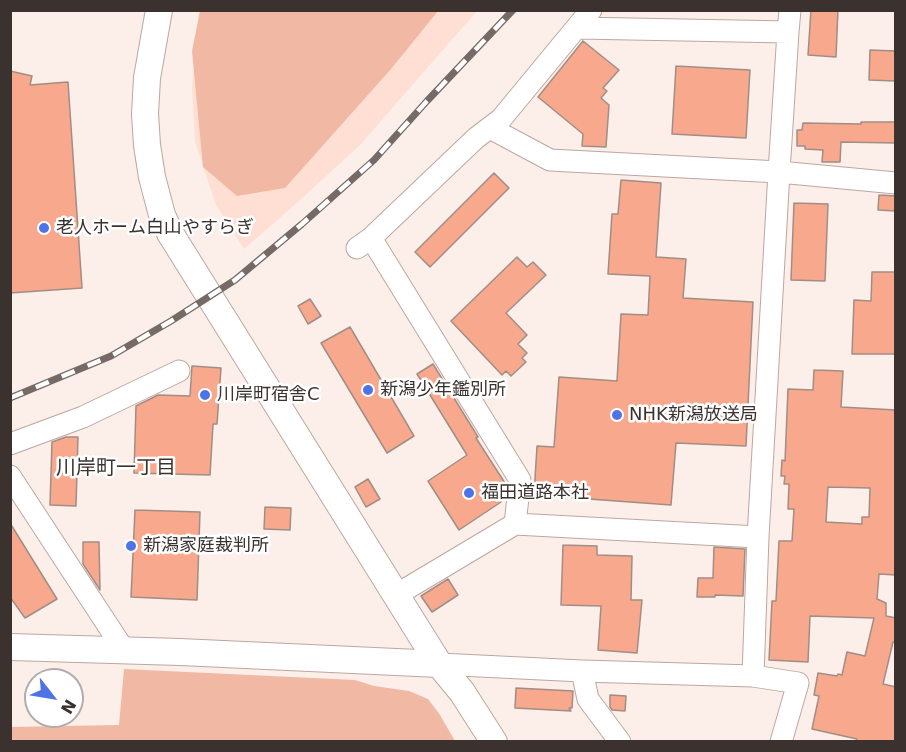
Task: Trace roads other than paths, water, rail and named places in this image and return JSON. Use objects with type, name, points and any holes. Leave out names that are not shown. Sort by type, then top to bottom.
[{"type":"street","points":[[159,10],[147,78],[145,114],[152,177],[162,215],[170,233],[439,664],[462,692],[494,741]]},
{"type":"street","points":[[515,524],[520,480],[364,243],[476,138],[501,119],[591,10]]},
{"type":"street","points":[[578,28],[789,21],[758,537],[753,676]]},
{"type":"street","points":[[490,128],[550,160],[779,172],[896,183]]},
{"type":"street","points":[[10,444],[83,417],[179,371]]},
{"type":"street","points":[[10,476],[124,650]]},
{"type":"street","points":[[396,595],[515,524],[758,537]]},
{"type":"street","points":[[10,647],[753,676],[798,683],[781,741]]},
{"type":"street","points":[[582,671],[588,699],[620,741]]},
{"type":"railway","points":[[10,398],[111,356],[235,280],[374,160],[513,10]]},
{"type":"place","name":"老人ホーム白山やすらぎ","points":[[44,228]]},
{"type":"place","name":"新潟少年鑑別所","points":[[368,390]]},
{"type":"place","name":"川岸町宿舎C","points":[[205,395]]},
{"type":"place","name":"NHK新潟放送局","points":[[617,415]]},
{"type":"place","name":"福田道路本社","points":[[469,493]]},
{"type":"place","name":"新潟家庭裁判所","points":[[131,546]]},
{"type":"district","name":"川岸町一丁目","points":[[116,469]]}]
